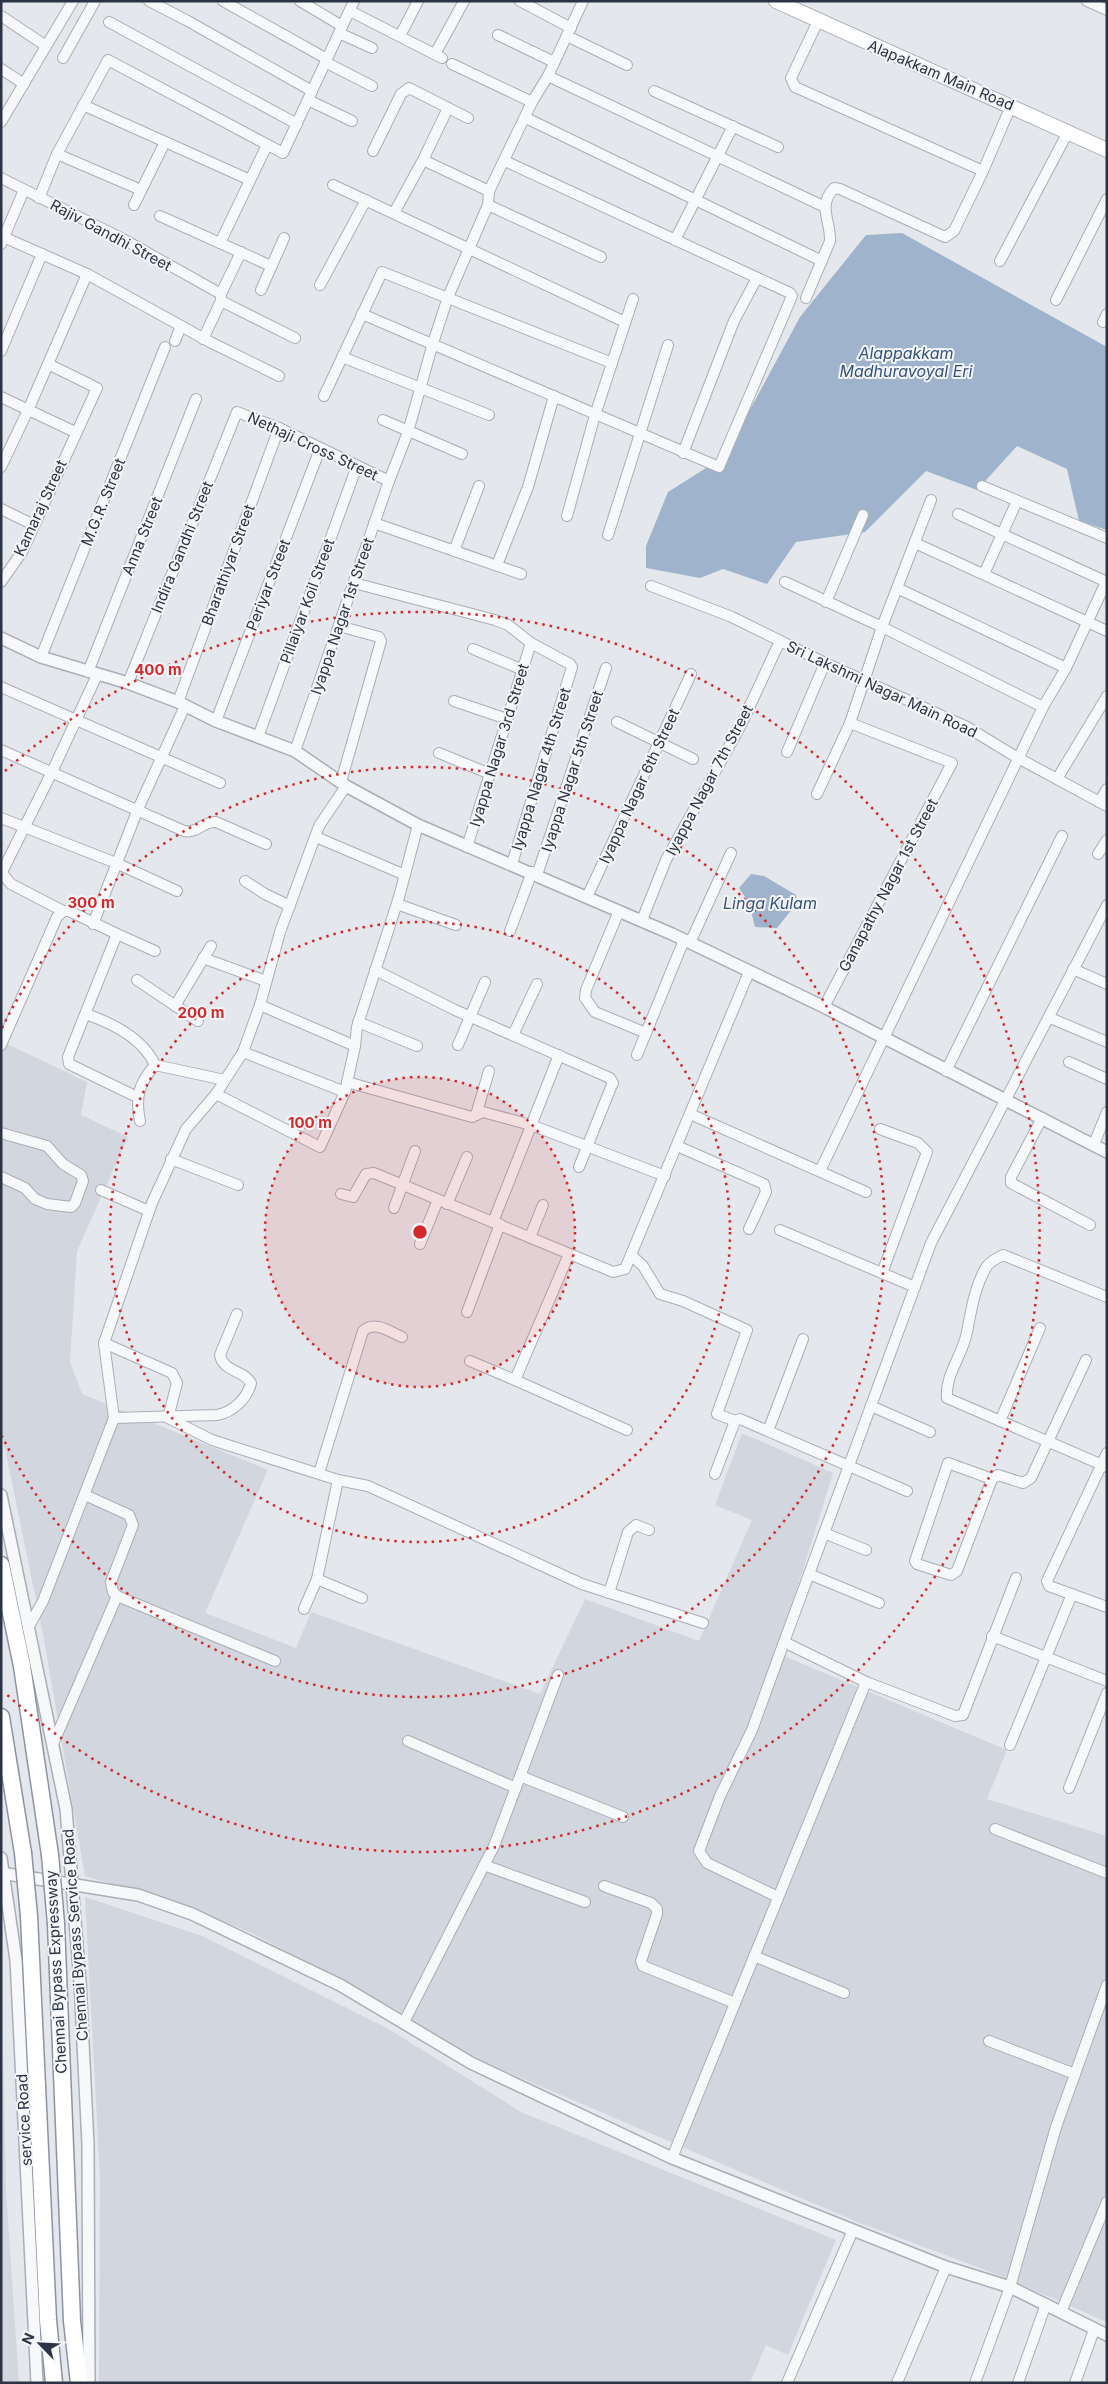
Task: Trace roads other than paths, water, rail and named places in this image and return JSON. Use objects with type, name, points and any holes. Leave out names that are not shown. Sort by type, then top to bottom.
[{"type":"highway","name":"Chennai Bypass Expressway","points":[[1,1565],[22,1666],[50,1854],[56,1924],[72,2311],[78,2383]]},
{"type":"highway","name":"Chennai Bypass Expressway","points":[[1,1717],[22,1852],[28,1916],[48,2320],[54,2383]]},
{"type":"main road","name":"Alapakkam Main Road","points":[[776,1],[1106,148]]},
{"type":"street","points":[[63,58],[95,1]]},
{"type":"street","points":[[149,1],[186,20],[352,122]]},
{"type":"street","points":[[223,1],[372,86]]},
{"type":"street","points":[[300,1],[340,29],[372,48]]},
{"type":"street","points":[[400,36],[418,1]]},
{"type":"street","points":[[39,198],[57,154],[108,60],[283,153],[352,6],[400,36],[439,56],[464,1]]},
{"type":"street","points":[[520,1],[568,32],[627,65]]},
{"type":"street","points":[[423,160],[489,191],[584,1]]},
{"type":"street","points":[[1087,1],[1107,10]]},
{"type":"street","points":[[2,119],[73,3],[88,14]]},
{"type":"street","points":[[1,16],[46,46]]},
{"type":"street","points":[[818,21],[791,78],[794,87],[984,171]]},
{"type":"street","points":[[108,22],[297,124]]},
{"type":"street","points":[[498,35],[554,62]]},
{"type":"street","points":[[452,64],[532,102]]},
{"type":"street","points":[[1,69],[24,84]]},
{"type":"street","points":[[548,76],[825,207]]},
{"type":"street","points":[[373,151],[405,89],[409,88],[468,118]]},
{"type":"street","points":[[654,91],[778,147]]},
{"type":"street","points":[[83,105],[250,180]]},
{"type":"street","points":[[806,298],[831,236],[825,207],[834,188],[945,236],[954,231],[984,171],[1012,106]]},
{"type":"street","points":[[394,213],[423,160],[448,108]]},
{"type":"street","points":[[526,118],[822,261]]},
{"type":"street","points":[[675,240],[733,126]]},
{"type":"street","points":[[1000,261],[1068,132]]},
{"type":"street","points":[[134,206],[165,142]]},
{"type":"street","points":[[220,243],[267,145]]},
{"type":"street","points":[[57,154],[141,190]]},
{"type":"street","points":[[362,314],[433,343],[716,467],[721,465],[790,302],[792,296],[790,293],[505,161]]},
{"type":"street","name":"Rajiv Gandhi Street","points":[[1,178],[123,239],[221,298],[295,338]]},
{"type":"street","points":[[333,185],[625,322]]},
{"type":"street","points":[[24,190],[2,239],[87,274],[203,338],[279,376]]},
{"type":"street","name":"Iyappa Nagar 1st Street","points":[[295,751],[374,523],[408,432],[448,297],[488,205],[489,191]]},
{"type":"street","points":[[1056,300],[1107,198]]},
{"type":"street","points":[[320,285],[366,200]]},
{"type":"street","points":[[488,205],[601,257]]},
{"type":"street","points":[[160,216],[271,266]]},
{"type":"street","points":[[260,290],[284,238]]},
{"type":"street","points":[[203,338],[241,252]]},
{"type":"street","points":[[1,351],[42,254]]},
{"type":"street","points":[[324,396],[382,272],[612,363]]},
{"type":"street","points":[[1,467],[29,408],[87,274]]},
{"type":"street","points":[[683,453],[734,321],[757,278]]},
{"type":"street","points":[[567,516],[595,415],[633,299]]},
{"type":"street","points":[[175,341],[181,326]]},
{"type":"street","points":[[608,535],[668,345]]},
{"type":"street","name":"M.G.R. Street","points":[[41,657],[165,347]]},
{"type":"street","points":[[342,357],[489,415]]},
{"type":"street","name":"Kamaraj Street","points":[[3,577],[22,552],[97,388],[48,364]]},
{"type":"street","points":[[1,396],[76,432]]},
{"type":"street","points":[[497,565],[528,487],[554,396]]},
{"type":"street","name":"Anna Street","points":[[1,872],[76,720],[196,399]]},
{"type":"street","name":"Nethaji Cross Street","points":[[237,412],[279,428],[389,482]]},
{"type":"street","name":"Indira Gandhi Street","points":[[128,683],[237,412]]},
{"type":"street","points":[[383,420],[462,454]]},
{"type":"street","name":"Bharathiyar Street","points":[[93,924],[116,863],[182,704],[279,428]]},
{"type":"street","name":"Periyar Street","points":[[216,721],[320,449]]},
{"type":"street","name":"Pillaiyar Koil Street","points":[[258,736],[357,466]]},
{"type":"street","points":[[454,551],[479,486]]},
{"type":"street","points":[[982,486],[1107,538]]},
{"type":"street","points":[[817,794],[850,723],[882,627],[931,500]]},
{"type":"street","points":[[984,574],[1017,501]]},
{"type":"street","points":[[1,509],[34,525]]},
{"type":"street","points":[[820,1171],[882,1038],[1043,707],[1066,668],[1106,582],[958,514]]},
{"type":"street","points":[[826,602],[863,515]]},
{"type":"street","points":[[374,523],[521,574]]},
{"type":"street","points":[[914,543],[1107,631]]},
{"type":"street","points":[[354,582],[495,620],[508,625],[531,643]]},
{"type":"street","points":[[785,582],[882,627],[1043,707]]},
{"type":"street","name":"Sri Lakshmi Nagar Main Road","points":[[650,586],[732,618],[825,663],[967,727],[1018,758],[1103,804]]},
{"type":"street","points":[[897,588],[1066,668]]},
{"type":"street","points":[[28,1628],[43,1601],[114,1418],[104,1343],[149,1211],[186,1129],[216,1094],[243,1052],[260,1005],[290,906],[319,826],[344,784],[381,640],[379,637],[339,626]]},
{"type":"street","points":[[2,640],[41,657],[92,674],[128,683],[182,704],[216,721],[295,751],[344,784],[418,825],[687,941],[824,1007],[1107,1152]]},
{"type":"street","name":"Iyappa Nagar 7th Street","points":[[642,920],[666,860],[741,725],[780,641]]},
{"type":"street","name":"Iyappa Nagar 3rd Street","points":[[467,847],[531,643]]},
{"type":"street","name":"Iyappa Nagar 4th Street","points":[[512,864],[572,668],[566,660],[531,643]]},
{"type":"street","points":[[473,649],[523,670]]},
{"type":"street","points":[[787,752],[825,663]]},
{"type":"street","name":"Iyappa Nagar 5th Street","points":[[510,931],[535,874],[606,668]]},
{"type":"street","name":"Iyappa Nagar 6th Street","points":[[587,897],[691,674]]},
{"type":"street","points":[[1,687],[220,783]]},
{"type":"street","points":[[1057,779],[1107,696]]},
{"type":"street","points":[[454,701],[507,719]]},
{"type":"street","points":[[617,722],[692,760]]},
{"type":"street","name":"Ganapathy Nagar 1st Street","points":[[824,1007],[952,763],[850,723]]},
{"type":"street","points":[[1,750],[184,831],[194,832],[207,824],[216,822],[266,844]]},
{"type":"street","points":[[439,753],[490,774]]},
{"type":"street","points":[[1103,804],[1107,788]]},
{"type":"street","points":[[1,818],[116,863],[177,891]]},
{"type":"street","points":[[216,1094],[320,1147],[346,1087],[358,1022],[397,904],[418,825]]},
{"type":"street","points":[[316,836],[405,875]]},
{"type":"street","points":[[946,1071],[1062,836]]},
{"type":"street","points":[[1098,854],[1107,840]]},
{"type":"street","points":[[637,1055],[687,941],[731,853]]},
{"type":"street","points":[[1,872],[11,884],[63,911],[69,911],[93,924],[155,951]]},
{"type":"street","points":[[245,881],[265,894],[290,906]]},
{"type":"street","points":[[397,904],[456,926]]},
{"type":"street","points":[[778,1897],[707,1863],[699,1851],[720,1796],[752,1730],[931,1243],[1050,1018],[1107,904]]},
{"type":"street","points":[[1,1045],[57,917],[63,911]]},
{"type":"street","points":[[619,911],[586,990],[585,998],[595,1012],[646,1033]]},
{"type":"street","points":[[117,934],[68,1057],[69,1064],[137,1097]]},
{"type":"street","points":[[175,1006],[211,946]]},
{"type":"street","points":[[204,958],[266,981]]},
{"type":"street","points":[[1073,969],[1107,984]]},
{"type":"street","points":[[374,970],[610,1078],[613,1082],[579,1167]]},
{"type":"street","points":[[341,1194],[353,1197],[364,1177],[370,1173],[402,1184],[613,1272],[625,1269],[749,972]]},
{"type":"street","points":[[137,980],[198,1021]]},
{"type":"street","points":[[458,1045],[485,982]]},
{"type":"street","points":[[513,1035],[537,984]]},
{"type":"street","points":[[260,1005],[355,1046]]},
{"type":"street","points":[[86,1014],[106,1021],[125,1032],[146,1051],[155,1065],[224,1080]]},
{"type":"street","points":[[1050,1018],[1107,1042]]},
{"type":"street","points":[[358,1022],[417,1046]]},
{"type":"street","points":[[243,1052],[346,1087],[472,1117],[483,1112],[531,1125],[665,1176]]},
{"type":"street","points":[[466,1312],[531,1125],[559,1055]]},
{"type":"street","points":[[1069,1062],[1107,1079]]},
{"type":"street","points":[[140,1121],[137,1097],[144,1078],[155,1065]]},
{"type":"street","points":[[476,1115],[489,1071]]},
{"type":"street","points":[[1094,1144],[1107,1112]]},
{"type":"street","points":[[690,1114],[866,1192]]},
{"type":"street","points":[[1042,1118],[1011,1177],[1010,1183],[1090,1225]]},
{"type":"street","points":[[880,1129],[918,1143],[927,1152],[882,1273]]},
{"type":"street","points":[[1,1133],[47,1146],[63,1164],[81,1175],[83,1181],[75,1203],[71,1207],[62,1207],[35,1199],[25,1188],[1,1177]]},
{"type":"street","points":[[677,1146],[764,1184],[766,1192],[749,1229]]},
{"type":"street","points":[[394,1208],[415,1151]]},
{"type":"street","points":[[420,1244],[467,1156]]},
{"type":"street","points":[[171,1159],[238,1185]]},
{"type":"street","points":[[101,1190],[149,1211]]},
{"type":"street","points":[[530,1237],[543,1205]]},
{"type":"street","points":[[780,1230],[915,1286]]},
{"type":"street","points":[[515,1380],[569,1254]]},
{"type":"street","points":[[1104,1466],[947,1398],[946,1387],[967,1333],[968,1320],[978,1286],[988,1266],[1002,1255],[1107,1297]]},
{"type":"street","points":[[632,1256],[643,1266],[660,1294],[683,1301],[747,1330],[717,1414],[735,1421],[740,1419],[907,1491]]},
{"type":"street","points":[[114,1418],[168,1418],[228,1413],[235,1409],[250,1387],[250,1380],[234,1371],[221,1360],[221,1349],[237,1314]]},
{"type":"street","points":[[319,1473],[364,1331],[367,1328],[376,1326],[402,1337]]},
{"type":"street","points":[[1000,1421],[1040,1328]]},
{"type":"street","points":[[768,1431],[803,1339]]},
{"type":"street","points":[[104,1343],[172,1373],[178,1383],[168,1418]]},
{"type":"street","points":[[992,1480],[948,1463],[916,1563],[955,1574],[992,1480],[998,1475],[1018,1483],[1026,1483],[1031,1478],[1086,1360]]},
{"type":"street","points":[[470,1361],[627,1430]]},
{"type":"street","points":[[871,1406],[930,1432]]},
{"type":"street","points":[[168,1418],[212,1440],[338,1480],[368,1486],[582,1584],[702,1623]]},
{"type":"street","points":[[715,1474],[735,1421]]},
{"type":"street","points":[[1107,1453],[1104,1466],[1046,1581],[1049,1586],[1107,1607]]},
{"type":"street","points":[[304,1609],[317,1578],[338,1480]]},
{"type":"street","name":"Chennai Bypass Service Road","points":[[1,1494],[66,1809],[80,1982],[88,2144],[89,2383]]},
{"type":"street","points":[[85,1495],[128,1515],[132,1520],[133,1525],[112,1582],[113,1592],[117,1596],[275,1661]]},
{"type":"street","points":[[609,1593],[628,1532],[636,1525],[649,1530]]},
{"type":"street","points":[[824,1533],[866,1550]]},
{"type":"street","points":[[809,1574],[879,1603]]},
{"type":"street","points":[[317,1578],[362,1598]]},
{"type":"street","points":[[784,1642],[866,1682],[960,1717],[966,1712],[992,1636],[1016,1578]]},
{"type":"street","points":[[1010,1745],[1072,1594]]},
{"type":"street","points":[[53,1744],[117,1596]]},
{"type":"street","points":[[992,1636],[1107,1681]]},
{"type":"street","points":[[404,2022],[494,1846],[558,1675]]},
{"type":"street","points":[[672,2158],[866,1682]]},
{"type":"street","points":[[1069,1788],[1107,1694]]},
{"type":"street","points":[[408,1741],[516,1788]]},
{"type":"street","points":[[520,1776],[623,1817]]},
{"type":"street","points":[[995,1829],[1107,1873]]},
{"type":"street","name":"service Road","points":[[1,1858],[16,1960],[37,2383]]},
{"type":"street","points":[[484,1865],[585,1902]]},
{"type":"street","points":[[3,1873],[138,1895],[192,1914],[340,1985],[471,2064],[672,2158],[946,2267],[1010,2287],[1107,2335]]},
{"type":"street","points":[[604,1886],[651,1903],[657,1909],[641,1961],[643,1966],[735,2003]]},
{"type":"street","points":[[754,1956],[844,1993]]},
{"type":"street","points":[[975,2383],[1010,2287],[1056,2127],[1107,1985]]},
{"type":"street","points":[[989,2041],[1075,2074]]},
{"type":"street","points":[[1061,2312],[1107,2202]]},
{"type":"street","points":[[787,2383],[854,2230]]},
{"type":"street","points":[[897,2383],[946,2267]]},
{"type":"street","points":[[1018,2383],[1046,2304]]},
{"type":"street","points":[[1075,2383],[1094,2330]]},
{"type":"water","name":"Alappakkam Madhuravoyal Eri","points":[[902,233],[1107,347],[1107,530],[1079,521],[1067,469],[1017,446],[977,490],[926,471],[865,532],[796,542],[767,584],[723,569],[700,578],[646,568],[646,546],[668,492],[725,456],[800,317],[866,235]]},
{"type":"water","name":"Linga Kulam","points":[[751,874],[764,876],[796,895],[797,903],[777,928],[755,927],[749,903],[739,888]]}]
